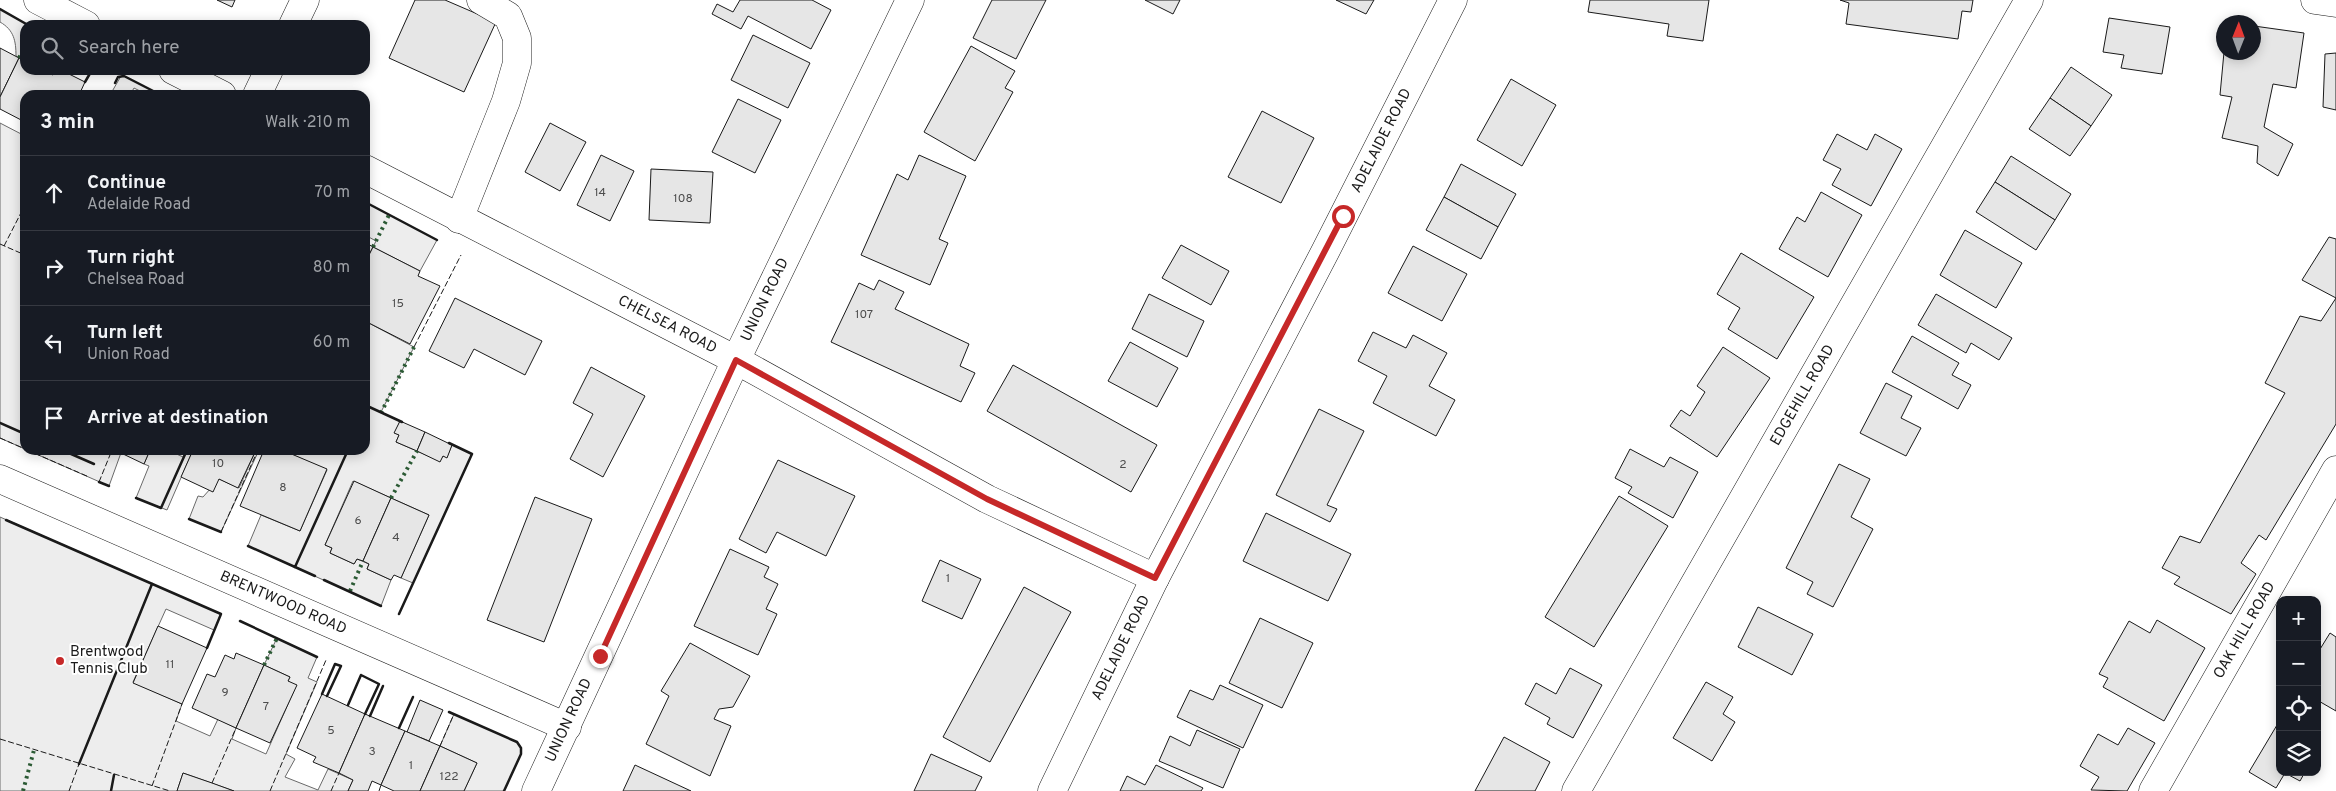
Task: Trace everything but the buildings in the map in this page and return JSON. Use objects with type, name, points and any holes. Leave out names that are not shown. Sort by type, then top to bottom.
[{"type":"street","points":[[38,0],[76,20]]},
{"type":"street","points":[[295,20],[305,0]]},
{"type":"street","points":[[459,218],[506,101],[517,63],[517,38],[508,16],[481,0]]},
{"type":"street","name":"UNION ROAD","points":[[536,791],[736,360],[910,0]]},
{"type":"street","name":"ADELAIDE ROAD","points":[[1052,791],[1155,578],[1326,250],[1453,0]]},
{"type":"street","name":"EDGEHILL ROAD","points":[[1576,791],[2029,0]]},
{"type":"street","points":[[2315,0],[2336,3]]},
{"type":"street","points":[[183,75],[212,90]]},
{"type":"street","points":[[260,90],[267,75]]},
{"type":"street","name":"CHELSEA ROAD","points":[[370,172],[736,360],[987,499],[1155,578]]},
{"type":"street","name":"OAK HILL ROAD","points":[[2153,791],[2336,470]]},
{"type":"street","name":"BRENTWOOD ROAD","points":[[0,479],[567,727]]},
{"type":"shaded area","points":[[0,9],[20,20],[19,58],[16,56],[15,41],[11,32],[0,22]]},
{"type":"shaded area","points":[[121,76],[124,76],[151,90],[138,90],[134,88],[133,90],[113,90]]},
{"type":"shaded area","points":[[0,123],[20,133],[20,447],[0,438]]},
{"type":"shaded area","points":[[370,205],[437,240],[420,271],[373,247],[376,241],[370,238]]},
{"type":"shaded area","points":[[370,324],[414,347],[381,412],[400,421],[395,433],[399,435],[396,442],[440,461],[443,456],[447,457],[452,445],[472,454],[413,583],[401,578],[429,515],[353,481],[325,545],[332,548],[330,553],[354,564],[357,559],[369,564],[367,569],[391,580],[381,606],[248,546],[261,515],[300,531],[327,470],[293,455],[370,455]]},
{"type":"shaded area","points":[[38,455],[120,455],[109,486]]},
{"type":"shaded area","points":[[148,455],[179,455],[183,457],[184,455],[191,455],[167,510],[136,498],[149,466],[144,464]]},
{"type":"shaded area","points":[[254,455],[257,455],[221,532],[189,519],[198,496],[203,497],[219,479],[239,488]]},
{"type":"shaded area","points":[[0,517],[221,614],[214,630],[166,609],[133,682],[182,704],[176,721],[210,736],[218,719],[236,728],[232,739],[266,754],[296,686],[288,681],[290,677],[264,665],[277,638],[317,657],[308,678],[317,682],[286,754],[295,759],[285,777],[318,790],[328,769],[353,780],[348,791],[234,791],[183,773],[177,791],[0,791]]},
{"type":"shaded area","points":[[454,714],[517,742],[521,748],[521,754],[504,791],[464,791],[477,763],[440,746]]},
{"type":"hedge","points":[[373,247],[389,215]]},
{"type":"hedge","points":[[381,413],[414,347]]},
{"type":"hedge","points":[[391,498],[417,451]]},
{"type":"hedge","points":[[350,591],[363,561]]},
{"type":"hedge","points":[[264,665],[277,638]]},
{"type":"hedge","points":[[23,791],[34,750]]},
{"type":"fence","points":[[4,246],[20,215]]},
{"type":"fence","points":[[0,244],[20,253]]},
{"type":"fence","points":[[414,347],[461,255]]},
{"type":"fence","points":[[0,438],[20,447]]},
{"type":"fence","points":[[38,455],[89,477]]},
{"type":"fence","points":[[99,482],[110,455]]},
{"type":"fence","points":[[221,532],[256,455]]},
{"type":"fence","points":[[270,791],[326,660]]},
{"type":"fence","points":[[152,786],[182,704]]},
{"type":"fence","points":[[440,746],[454,714]]},
{"type":"fence","points":[[212,783],[236,728]]},
{"type":"fence","points":[[0,739],[170,791]]},
{"type":"fence","points":[[69,791],[79,764]]},
{"type":"fence","points":[[331,791],[339,773]]},
{"type":"fence","points":[[379,791],[381,785]]},
{"type":"wall","points":[[0,9],[20,20]]},
{"type":"wall","points":[[85,82],[89,75]]},
{"type":"wall","points":[[115,83],[118,77],[124,76],[151,90]]},
{"type":"wall","points":[[370,205],[437,240]]},
{"type":"wall","points":[[370,407],[402,422]]},
{"type":"wall","points":[[0,423],[20,432]]},
{"type":"wall","points":[[399,614],[472,454],[449,443]]},
{"type":"wall","points":[[73,455],[94,464]]},
{"type":"wall","points":[[136,498],[161,508],[185,455]]},
{"type":"wall","points":[[248,546],[295,567],[346,455]]},
{"type":"wall","points":[[99,482],[109,486]]},
{"type":"wall","points":[[189,519],[221,532]]},
{"type":"wall","points":[[6,520],[221,614],[207,648]]},
{"type":"wall","points":[[295,567],[315,576]]},
{"type":"wall","points":[[324,580],[381,606]]},
{"type":"wall","points":[[79,764],[152,584]]},
{"type":"wall","points":[[240,621],[317,657]]},
{"type":"wall","points":[[322,694],[335,664],[341,666],[327,696]]},
{"type":"wall","points":[[348,705],[361,675],[379,684],[365,714]]},
{"type":"wall","points":[[370,716],[383,686]]},
{"type":"wall","points":[[399,728],[413,697]]},
{"type":"wall","points":[[449,712],[517,742],[521,748],[521,754],[504,791]]},
{"type":"wall","points":[[111,791],[114,775]]},
{"type":"place","name":"Brentwood Tennis Club","points":[[60,661]]},
{"type":"route","points":[[600,656],[736,360],[987,499],[1155,578],[1343,216]]}]
